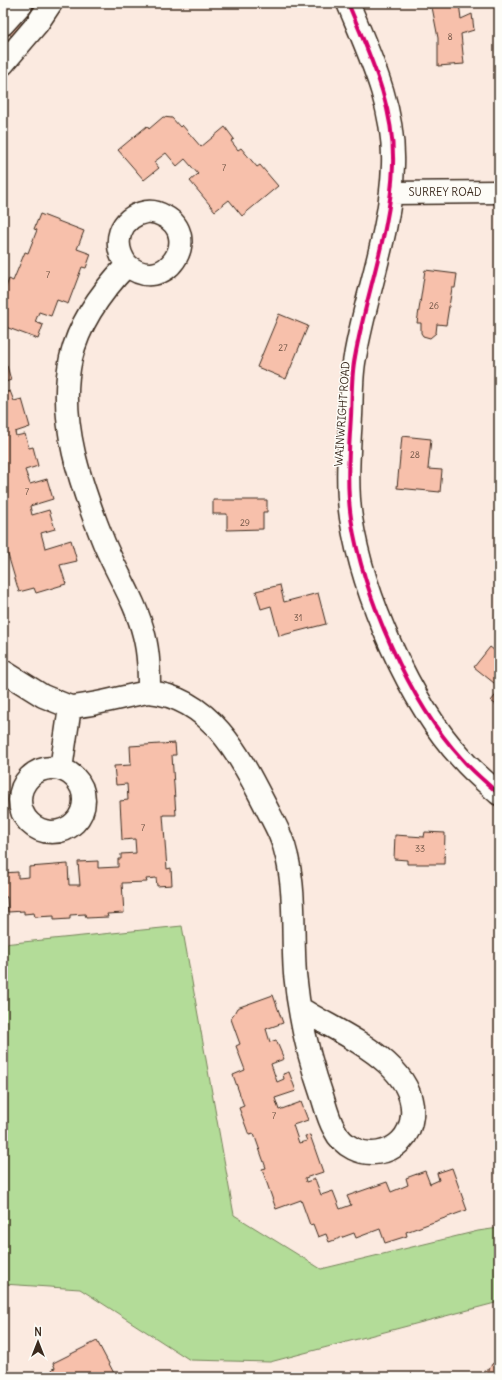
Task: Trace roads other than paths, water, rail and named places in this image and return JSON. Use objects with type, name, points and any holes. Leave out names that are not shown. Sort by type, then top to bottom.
[{"type":"street","points":[[3,24],[22,3]]},
{"type":"street","points":[[3,64],[37,24],[51,3]]},
{"type":"street","name":"WAINWRIGHT ROAD","points":[[348,3],[373,60],[382,87],[389,115],[394,165],[388,216],[354,358],[347,471],[351,519],[364,574],[379,616],[406,675],[434,724],[457,753],[499,794]]},
{"type":"street","name":"SURREY ROAD","points":[[391,193],[499,192]]},
{"type":"street","points":[[127,265],[111,282],[99,299],[86,320],[78,337],[71,357],[67,394],[68,418],[71,444],[78,470],[102,538],[136,611],[144,635],[148,657],[149,692]]},
{"type":"street","points":[[3,671],[43,696],[70,707],[85,706],[125,696],[149,692],[164,694],[183,701],[203,714],[220,729],[246,766],[281,836],[287,858],[292,891],[295,974],[303,1029],[316,1081],[333,1128],[341,1140],[356,1150],[368,1153],[380,1152],[393,1148],[404,1140],[410,1129],[412,1102],[410,1093],[400,1076],[385,1061],[300,1008]]},
{"type":"street","points":[[61,769],[70,707]]}]
